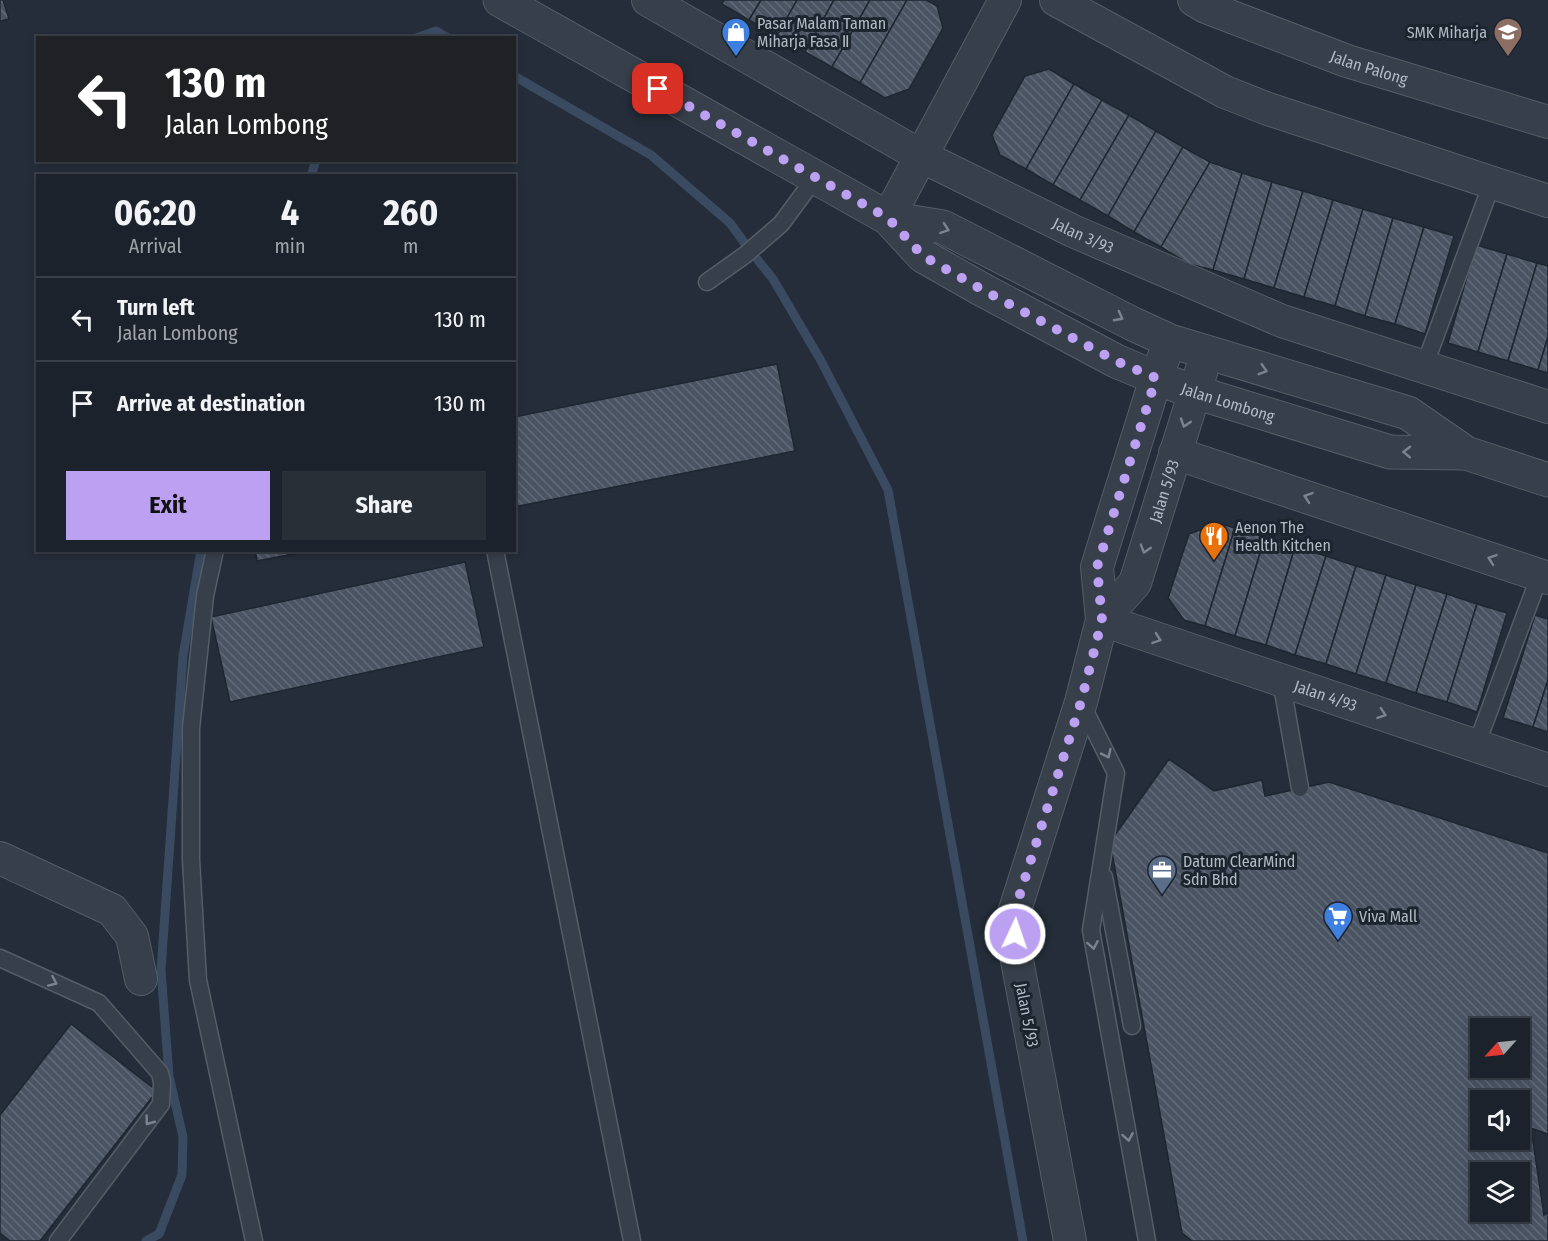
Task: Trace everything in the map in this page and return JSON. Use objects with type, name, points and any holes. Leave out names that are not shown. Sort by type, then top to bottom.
[{"type":"street","name":"Jalan Lombong","points":[[500,0],[888,218],[923,256],[1116,361],[1195,392],[1390,452],[1466,453]]},
{"type":"street","name":"Jalan 3/93","points":[[648,0],[921,156],[1073,231],[1282,321],[1548,407]]},
{"type":"street","points":[[888,218],[1005,0]]},
{"type":"street","points":[[1056,0],[1225,92],[1268,109],[1548,201]]},
{"type":"street","name":"Jalan Palong","points":[[1194,0],[1206,7],[1347,61],[1548,122]]},
{"type":"street","name":"Jalan Lombong","points":[[888,218],[943,227],[1170,341],[1408,413],[1466,453],[1548,480]]},
{"type":"street","name":"Jalan 5/93","points":[[1070,1241],[1016,956],[1014,913],[1081,702],[1102,620],[1097,567],[1156,378],[1170,341]]},
{"type":"street","name":"Jalan 5/93","points":[[1102,620],[1135,583],[1207,353]]},
{"type":"street","points":[[1175,453],[1544,577]]},
{"type":"street","name":"Jalan 4/93","points":[[1102,620],[1548,770]]},
{"type":"street","points":[[0,858],[112,910],[132,936],[141,979]]},
{"type":"lane","points":[[707,282],[745,255],[781,224],[815,178]]},
{"type":"lane","points":[[1424,367],[1492,183]]},
{"type":"lane","points":[[215,552],[205,596],[191,728],[191,860],[198,980],[254,1241]]},
{"type":"lane","points":[[495,552],[632,1241]]},
{"type":"lane","points":[[1476,746],[1544,577]]},
{"type":"lane","points":[[1281,680],[1300,788]]},
{"type":"lane","points":[[1081,702],[1116,773],[1091,930],[1146,1241]]},
{"type":"lane","points":[[1101,864],[1132,1026]]},
{"type":"lane","points":[[0,958],[99,1003],[160,1073],[162,1082],[161,1104],[58,1241]]},
{"type":"building","points":[[0,0],[3,0],[9,19],[0,21]]},
{"type":"building","points":[[724,0],[761,0],[749,20],[722,4]]},
{"type":"building","points":[[761,0],[797,0],[777,36],[749,20]]},
{"type":"building","points":[[797,0],[834,0],[805,52],[777,36]]},
{"type":"building","points":[[834,0],[870,0],[832,67],[805,52]]},
{"type":"building","points":[[870,0],[907,0],[860,83],[832,67]]},
{"type":"building","points":[[907,0],[926,0],[937,6],[943,28],[909,89],[885,98],[860,83]]},
{"type":"building","points":[[1049,69],[1074,84],[1026,169],[1000,155],[992,135],[1025,76]]},
{"type":"building","points":[[1074,84],[1102,100],[1053,185],[1026,169]]},
{"type":"building","points":[[1102,100],[1129,115],[1080,200],[1053,185]]},
{"type":"building","points":[[1129,115],[1156,131],[1108,216],[1080,200]]},
{"type":"building","points":[[1156,131],[1183,147],[1134,232],[1108,216]]},
{"type":"building","points":[[1183,147],[1210,162],[1161,247],[1134,232]]},
{"type":"building","points":[[1210,162],[1242,173],[1213,270],[1189,264],[1161,247]]},
{"type":"building","points":[[1242,173],[1272,182],[1244,279],[1213,270]]},
{"type":"building","points":[[1272,182],[1303,191],[1274,288],[1244,279]]},
{"type":"building","points":[[1303,191],[1333,200],[1304,297],[1274,288]]},
{"type":"building","points":[[1333,200],[1363,209],[1335,306],[1304,297]]},
{"type":"building","points":[[1363,209],[1393,218],[1365,316],[1335,306]]},
{"type":"building","points":[[1393,218],[1424,227],[1395,324],[1365,316]]},
{"type":"building","points":[[1424,227],[1454,236],[1425,334],[1395,324]]},
{"type":"building","points":[[1476,245],[1507,254],[1478,352],[1448,343]]},
{"type":"building","points":[[1507,254],[1537,263],[1508,361],[1478,352]]},
{"type":"building","points":[[1537,263],[1548,266],[1548,337],[1538,370],[1508,361]]},
{"type":"building","points":[[1548,337],[1548,373],[1538,370]]},
{"type":"building","points":[[777,364],[795,451],[516,507],[516,417]]},
{"type":"building","points":[[1218,523],[1235,528],[1205,626],[1184,620],[1168,598],[1189,534]]},
{"type":"building","points":[[1235,528],[1265,537],[1235,636],[1205,626]]},
{"type":"building","points":[[1265,537],[1295,547],[1266,645],[1235,636]]},
{"type":"building","points":[[1295,547],[1326,556],[1295,655],[1266,645]]},
{"type":"building","points":[[255,552],[304,552],[257,561]]},
{"type":"building","points":[[1326,556],[1356,566],[1326,664],[1295,655]]},
{"type":"building","points":[[465,562],[484,647],[230,702],[211,617]]},
{"type":"building","points":[[1356,566],[1386,575],[1356,674],[1326,664]]},
{"type":"building","points":[[1386,575],[1416,585],[1386,683],[1356,674]]},
{"type":"building","points":[[1416,585],[1447,594],[1416,693],[1386,683]]},
{"type":"building","points":[[1447,594],[1477,604],[1447,702],[1416,693]]},
{"type":"building","points":[[1477,604],[1507,613],[1477,712],[1447,702]]},
{"type":"building","points":[[1535,615],[1548,619],[1548,680],[1533,727],[1503,718]]},
{"type":"building","points":[[1548,680],[1548,732],[1533,727]]},
{"type":"building","name":"Viva Mall","points":[[1169,759],[1214,791],[1262,780],[1265,796],[1329,782],[1548,853],[1548,1134],[1531,1128],[1544,1215],[1548,1213],[1548,1241],[1192,1241],[1182,1233],[1110,842]]},
{"type":"building","points":[[71,1024],[157,1091],[40,1241],[10,1241],[0,1233],[0,1115]]},
{"type":"waterway","points":[[422,36],[436,31],[445,36]]},
{"type":"waterway","points":[[516,77],[651,155],[730,223],[746,245]]},
{"type":"waterway","points":[[312,174],[315,162]]},
{"type":"waterway","points":[[757,259],[773,279],[820,359],[888,490],[1023,1241]]},
{"type":"waterway","points":[[146,1241],[159,1234],[182,1175],[183,1137],[169,1076],[161,970],[183,656],[201,552]]},
{"type":"place","name":"Pasar Malam Taman Miharja Fasa Ⅱ","points":[[736,58]]},
{"type":"place","name":"SMK Miharja","points":[[1508,58]]},
{"type":"place","name":"Aenon The Health Kitchen","points":[[1214,562]]},
{"type":"place","name":"Datum ClearMind Sdn Bhd","points":[[1162,896]]},
{"type":"place","name":"Viva Mall","points":[[1338,942]]},
{"type":"route","points":[[658,89],[888,218],[923,256],[1116,361],[1156,378],[1097,567],[1102,620],[1081,702],[1014,913],[1015,934]]}]
